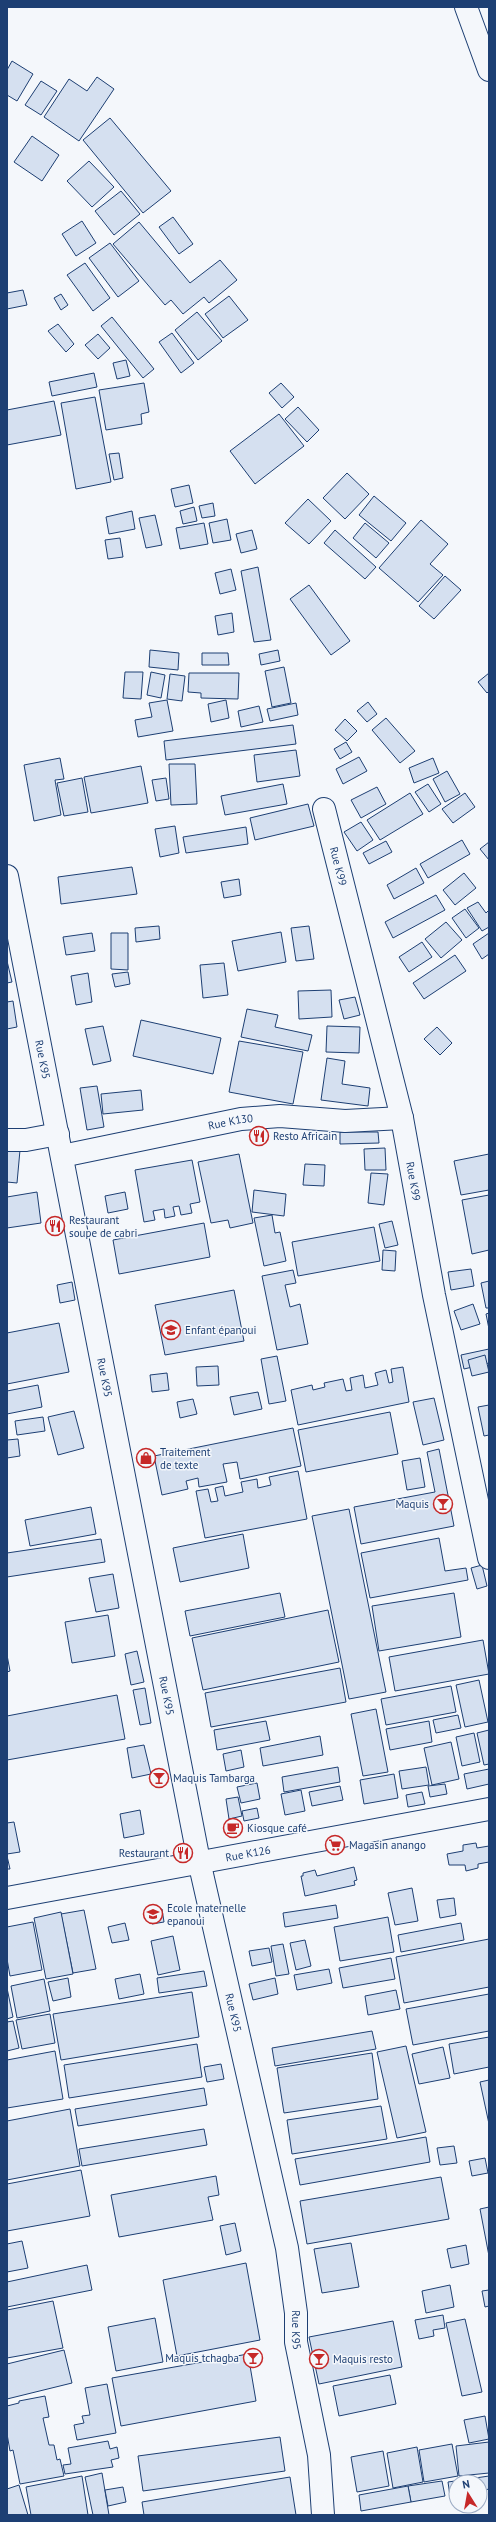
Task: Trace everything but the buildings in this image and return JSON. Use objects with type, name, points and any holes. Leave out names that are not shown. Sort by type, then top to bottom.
[{"type":"street","points":[[466,7],[489,70]]},
{"type":"street","name":"Rue K99","points":[[324,809],[402,1118],[434,1295],[489,1558]]},
{"type":"street","name":"Rue K95","points":[[7,876],[199,1861],[287,2248],[296,2313],[296,2342],[319,2455],[323,2515]]},
{"type":"street","name":"Rue K130","points":[[62,1156],[241,1119],[280,1116],[345,1121],[402,1118]]},
{"type":"street","points":[[7,1140],[26,1140],[58,1134]]},
{"type":"street","name":"Rue K126","points":[[7,1898],[199,1861],[489,1809]]},
{"type":"place","name":"Resto Africain","points":[[259,1136]]},
{"type":"place","name":"Restaurant soupe de cabri","points":[[55,1226]]},
{"type":"place","name":"Enfant épanoui","points":[[171,1330]]},
{"type":"place","name":"Traitement de texte","points":[[146,1458]]},
{"type":"place","name":"Maquis","points":[[443,1504]]},
{"type":"place","name":"Maquis Tambarga","points":[[159,1778]]},
{"type":"place","name":"Kiosque café","points":[[233,1828]]},
{"type":"place","name":"Magasin anango","points":[[335,1845]]},
{"type":"place","name":"Restaurant","points":[[183,1853]]},
{"type":"place","name":"Ecole maternelle epanoui","points":[[153,1914]]},
{"type":"place","name":"Maquis tchagba","points":[[253,2358]]},
{"type":"place","name":"Maquis resto","points":[[319,2359]]}]
